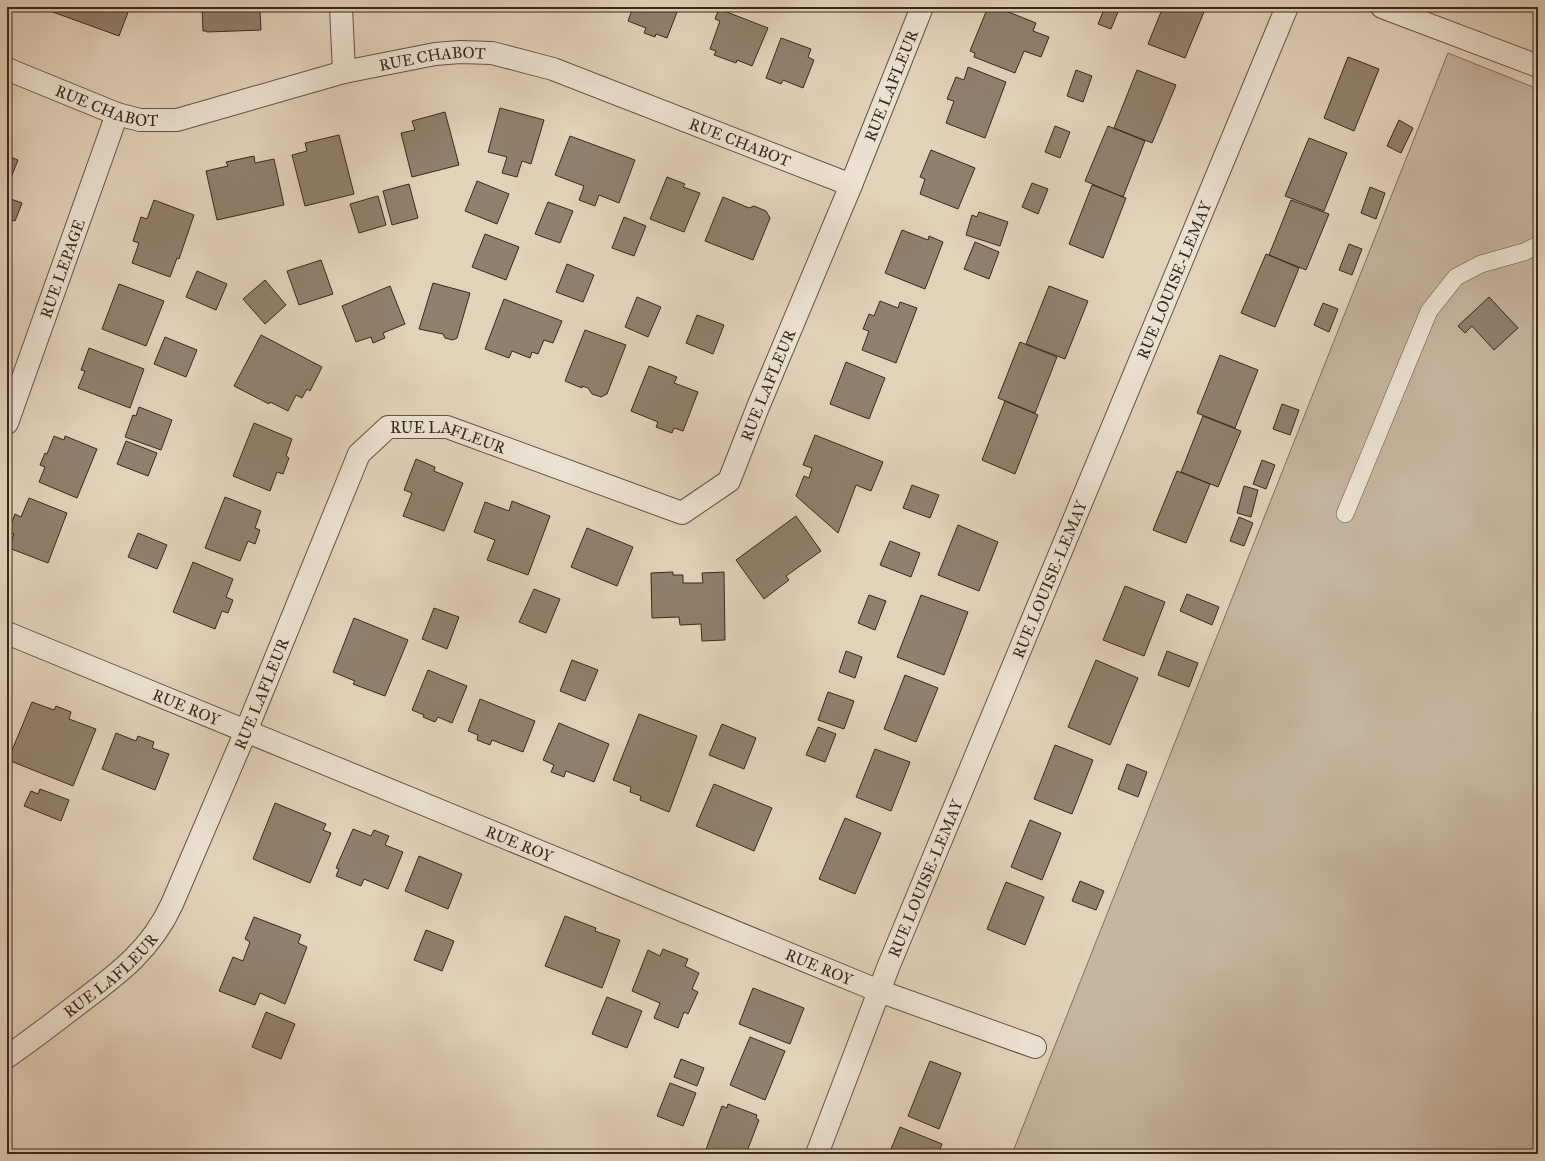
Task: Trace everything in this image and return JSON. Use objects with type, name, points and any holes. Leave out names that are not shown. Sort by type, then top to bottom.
[{"type":"street","points":[[341,7],[344,72]]},
{"type":"street","name":"RUE LAFLEUR","points":[[7,1058],[121,971],[140,953],[159,930],[172,904],[246,731],[359,454],[388,427],[447,427],[682,513],[729,481],[758,407],[851,185],[922,7]]},
{"type":"street","name":"RUE LOUISE-LEMAY","points":[[817,1154],[879,991],[1287,7]]},
{"type":"street","points":[[1382,7],[1538,66]]},
{"type":"street","name":"RUE CHABOT","points":[[7,69],[117,114],[140,120],[177,120],[344,72],[435,54],[460,52],[492,53],[553,69],[851,185]]},
{"type":"street","name":"RUE LEPAGE","points":[[7,423],[117,114]]},
{"type":"street","name":"RUE ROY","points":[[7,633],[879,991],[1035,1047]]},
{"type":"lane","points":[[1345,514],[1429,310],[1456,277],[1481,264],[1524,252],[1538,245]]},
{"type":"shaded area","points":[[1448,53],[1538,89],[1538,1154],[1012,1154]]},
{"type":"building","points":[[39,7],[130,7],[119,36]]},
{"type":"building","points":[[202,7],[270,7],[270,10],[260,11],[261,30],[207,32],[203,31]]},
{"type":"building","points":[[633,7],[679,7],[667,38],[656,34],[655,37],[644,33],[646,28],[628,21]]},
{"type":"building","points":[[988,7],[996,7],[1036,23],[1033,31],[1049,37],[1041,57],[1024,51],[1015,73],[974,57],[975,53],[970,51]]},
{"type":"building","points":[[1105,7],[1120,7],[1111,29],[1098,24]]},
{"type":"building","points":[[1163,7],[1206,7],[1185,58],[1148,44]]},
{"type":"building","points":[[719,9],[768,28],[752,66],[737,60],[736,63],[714,55],[716,51],[710,49],[720,21],[715,19]]},
{"type":"building","points":[[781,38],[811,49],[808,57],[814,60],[803,88],[783,80],[781,84],[766,78]]},
{"type":"building","points":[[1348,57],[1379,69],[1354,131],[1324,118]]},
{"type":"building","points":[[968,67],[1006,82],[985,138],[946,123],[954,101],[947,99],[956,77],[964,80]]},
{"type":"building","points":[[1076,70],[1092,76],[1083,102],[1067,96]]},
{"type":"building","points":[[1137,70],[1176,85],[1152,143],[1114,128]]},
{"type":"building","points":[[500,108],[544,120],[531,164],[522,161],[517,177],[502,173],[507,157],[488,152]]},
{"type":"building","points":[[445,112],[459,165],[412,177],[401,133],[415,130],[412,121]]},
{"type":"building","points":[[1399,120],[1413,128],[1401,153],[1387,146]]},
{"type":"building","points":[[1055,126],[1070,132],[1060,158],[1045,152]]},
{"type":"building","points":[[1108,126],[1145,141],[1123,197],[1085,181]]},
{"type":"building","points":[[339,135],[354,194],[305,206],[292,155],[307,151],[305,143]]},
{"type":"building","points":[[570,136],[635,160],[619,203],[599,195],[595,206],[579,200],[584,186],[555,175]]},
{"type":"building","points":[[1309,138],[1347,153],[1324,211],[1285,196]]},
{"type":"building","points":[[931,150],[975,168],[958,209],[920,194],[925,179],[920,177]]},
{"type":"building","points":[[7,156],[18,160],[8,185],[12,186],[8,198],[22,203],[15,221],[12,220],[11,223],[7,221]]},
{"type":"building","points":[[254,156],[255,163],[274,159],[284,205],[217,220],[206,171],[228,166],[226,162]]},
{"type":"building","points":[[667,177],[685,184],[683,187],[700,193],[684,232],[650,219]]},
{"type":"building","points":[[477,181],[509,194],[497,224],[465,211]]},
{"type":"building","points":[[1032,183],[1048,189],[1038,214],[1022,207]]},
{"type":"building","points":[[409,184],[418,218],[392,225],[383,191]]},
{"type":"building","points":[[1092,185],[1126,198],[1103,258],[1069,244]]},
{"type":"building","points":[[1370,187],[1385,193],[1376,219],[1361,213]]},
{"type":"building","points":[[378,196],[386,225],[359,233],[350,204]]},
{"type":"building","points":[[723,197],[749,208],[754,206],[766,211],[770,218],[753,260],[705,241]]},
{"type":"building","points":[[154,200],[194,215],[179,259],[177,258],[170,277],[132,263],[139,243],[133,241],[141,217],[147,219]]},
{"type":"building","points":[[1291,200],[1329,214],[1306,270],[1269,255]]},
{"type":"building","points":[[548,202],[573,211],[560,243],[535,234]]},
{"type":"building","points":[[979,212],[1008,222],[1000,246],[966,235],[972,215],[977,217]]},
{"type":"building","points":[[624,217],[646,226],[634,256],[612,248]]},
{"type":"building","points":[[902,230],[928,240],[929,236],[943,242],[925,289],[885,273]]},
{"type":"building","points":[[485,234],[519,247],[506,280],[472,267]]},
{"type":"building","points":[[975,242],[999,252],[989,279],[964,269]]},
{"type":"building","points":[[1349,244],[1362,249],[1352,275],[1339,270]]},
{"type":"building","points":[[1266,254],[1299,268],[1275,327],[1241,313]]},
{"type":"building","points":[[321,260],[333,294],[299,305],[287,271]]},
{"type":"building","points":[[567,264],[594,275],[583,302],[556,292]]},
{"type":"building","points":[[197,271],[227,284],[216,310],[186,297]]},
{"type":"building","points":[[265,280],[286,305],[265,324],[243,299]]},
{"type":"building","points":[[433,283],[470,293],[457,338],[453,340],[445,338],[443,334],[419,329]]},
{"type":"building","points":[[119,284],[164,301],[146,346],[102,329]]},
{"type":"building","points":[[390,286],[405,324],[383,333],[385,338],[373,343],[371,337],[356,342],[342,306]]},
{"type":"building","points":[[1049,286],[1088,301],[1065,359],[1026,344]]},
{"type":"building","points":[[637,297],[661,307],[648,337],[625,327]]},
{"type":"building","points":[[1489,297],[1518,328],[1494,350],[1472,326],[1465,333],[1458,326]]},
{"type":"building","points":[[504,299],[562,321],[553,343],[544,340],[538,354],[532,352],[530,358],[512,351],[509,358],[485,349]]},
{"type":"building","points":[[880,301],[898,308],[900,302],[917,308],[896,363],[862,350],[869,331],[863,329],[869,314],[874,316]]},
{"type":"building","points":[[1323,303],[1338,309],[1329,332],[1314,325]]},
{"type":"building","points":[[697,315],[724,325],[713,354],[686,343]]},
{"type":"building","points":[[585,330],[626,345],[607,394],[601,397],[592,394],[588,388],[582,386],[582,388],[565,381]]},
{"type":"building","points":[[261,335],[322,367],[310,391],[307,389],[302,398],[296,395],[288,411],[270,402],[269,404],[234,386]]},
{"type":"building","points":[[165,337],[197,350],[186,377],[154,364]]},
{"type":"building","points":[[1020,342],[1057,357],[1035,413],[998,398]]},
{"type":"building","points":[[89,348],[144,369],[130,408],[78,388],[85,371],[81,370]]},
{"type":"building","points":[[1220,355],[1258,370],[1235,428],[1197,413]]},
{"type":"building","points":[[846,362],[885,378],[869,419],[830,404]]},
{"type":"building","points":[[649,366],[677,377],[674,383],[698,392],[683,431],[674,428],[672,433],[656,427],[658,422],[631,411]]},
{"type":"building","points":[[1005,401],[1038,415],[1015,474],[982,460]]},
{"type":"building","points":[[1282,404],[1299,410],[1290,435],[1273,429]]},
{"type":"building","points":[[139,407],[172,420],[161,450],[125,437],[133,415],[136,416]]},
{"type":"building","points":[[1203,416],[1241,431],[1218,487],[1181,472]]},
{"type":"building","points":[[254,423],[292,439],[286,456],[289,458],[283,474],[277,472],[270,491],[233,476]]},
{"type":"building","points":[[815,435],[883,462],[871,491],[856,485],[838,533],[796,496],[804,476],[809,478],[812,468],[803,465]]},
{"type":"building","points":[[54,436],[64,440],[65,436],[97,449],[77,498],[39,482],[45,467],[40,465],[45,453],[47,454]]},
{"type":"building","points":[[126,441],[157,453],[148,476],[117,464]]},
{"type":"building","points":[[416,459],[435,467],[434,471],[463,483],[444,531],[403,516],[412,493],[404,490]]},
{"type":"building","points":[[1262,460],[1275,465],[1266,489],[1253,484]]},
{"type":"building","points":[[1177,471],[1210,484],[1186,543],[1153,530]]},
{"type":"building","points":[[912,485],[939,495],[930,518],[903,508]]},
{"type":"building","points":[[1244,486],[1258,490],[1251,517],[1237,513]]},
{"type":"building","points":[[225,497],[261,511],[255,528],[260,530],[255,544],[248,541],[240,561],[205,548]]},
{"type":"building","points":[[29,498],[67,513],[48,563],[9,548],[14,534],[8,532],[15,514],[21,517]]},
{"type":"building","points":[[512,501],[550,516],[528,575],[487,560],[495,540],[474,532],[485,502],[509,511]]},
{"type":"building","points":[[796,516],[821,551],[786,576],[789,580],[764,599],[736,560]]},
{"type":"building","points":[[1239,517],[1253,523],[1244,546],[1230,541]]},
{"type":"building","points":[[958,525],[998,542],[979,591],[938,575]]},
{"type":"building","points":[[587,528],[633,547],[617,586],[571,567]]},
{"type":"building","points":[[138,533],[167,545],[157,569],[128,557]]},
{"type":"building","points":[[890,541],[920,553],[911,577],[880,565]]},
{"type":"building","points":[[193,562],[233,579],[226,597],[233,600],[228,613],[222,611],[215,629],[173,612]]},
{"type":"building","points":[[673,572],[673,575],[683,575],[683,583],[703,583],[702,573],[724,572],[725,640],[702,641],[701,624],[680,625],[679,617],[652,618],[651,573]]},
{"type":"building","points":[[1125,586],[1165,602],[1144,656],[1103,640]]},
{"type":"building","points":[[534,589],[560,599],[546,633],[519,622]]},
{"type":"building","points":[[1187,594],[1219,607],[1212,625],[1180,611]]},
{"type":"building","points":[[869,595],[886,601],[875,630],[858,623]]},
{"type":"building","points":[[921,595],[968,612],[944,675],[897,657]]},
{"type":"building","points":[[434,608],[459,617],[447,649],[422,639]]},
{"type":"building","points":[[354,618],[408,640],[385,696],[353,684],[355,681],[333,672]]},
{"type":"building","points":[[846,651],[862,657],[855,678],[839,672]]},
{"type":"building","points":[[1167,651],[1198,663],[1189,687],[1158,675]]},
{"type":"building","points":[[572,660],[598,670],[585,701],[560,691]]},
{"type":"building","points":[[1096,660],[1138,678],[1110,745],[1068,727]]},
{"type":"building","points":[[428,670],[467,686],[452,723],[438,717],[435,722],[412,710]]},
{"type":"building","points":[[905,675],[938,688],[916,742],[884,729]]},
{"type":"building","points":[[7,692],[12,694],[7,706]]},
{"type":"building","points":[[828,692],[854,701],[844,729],[818,720]]},
{"type":"building","points":[[480,699],[535,721],[523,752],[492,740],[490,745],[477,740],[478,735],[468,731]]},
{"type":"building","points":[[32,702],[54,710],[56,706],[71,712],[69,719],[96,729],[73,786],[8,760]]},
{"type":"building","points":[[639,714],[697,736],[669,812],[640,800],[641,796],[630,792],[631,787],[613,780]]},
{"type":"building","points":[[559,723],[609,744],[594,782],[566,771],[564,777],[551,772],[554,765],[543,760]]},
{"type":"building","points":[[722,724],[756,738],[744,769],[709,755]]},
{"type":"building","points":[[818,727],[836,734],[825,762],[806,755]]},
{"type":"building","points":[[116,733],[136,741],[138,736],[154,742],[152,748],[169,754],[155,790],[102,769]]},
{"type":"building","points":[[1055,745],[1093,760],[1072,814],[1034,799]]},
{"type":"building","points":[[875,749],[910,762],[891,811],[856,797]]},
{"type":"building","points":[[1127,764],[1147,772],[1138,797],[1118,789]]},
{"type":"building","points":[[714,784],[772,808],[754,851],[696,826]]},
{"type":"building","points":[[40,789],[69,800],[61,821],[24,806],[31,791],[38,794]]},
{"type":"building","points":[[275,803],[326,824],[323,830],[331,833],[310,883],[253,859]]},
{"type":"building","points":[[845,818],[881,833],[855,894],[819,879]]},
{"type":"building","points":[[1030,820],[1061,833],[1042,880],[1011,867]]},
{"type":"building","points":[[353,829],[371,836],[374,830],[389,836],[385,845],[403,852],[388,889],[364,879],[361,886],[336,876],[339,869],[336,868]]},
{"type":"building","points":[[419,856],[462,874],[448,909],[405,891]]},
{"type":"building","points":[[1080,881],[1104,891],[1096,910],[1072,901]]},
{"type":"building","points":[[1006,882],[1044,897],[1025,945],[987,929]]},
{"type":"building","points":[[565,916],[596,928],[595,931],[620,940],[602,988],[545,966]]},
{"type":"building","points":[[254,917],[301,935],[298,943],[307,947],[285,1004],[260,993],[255,1005],[219,991],[233,957],[243,961],[250,942],[245,939]]},
{"type":"building","points":[[426,930],[454,941],[442,971],[414,960]]},
{"type":"building","points":[[663,949],[688,959],[685,966],[699,973],[692,989],[698,992],[688,1014],[684,1012],[678,1028],[654,1018],[660,1003],[632,991],[648,950],[660,956]]},
{"type":"building","points":[[753,988],[804,1008],[790,1044],[739,1024]]},
{"type":"building","points":[[607,997],[642,1011],[627,1048],[592,1034]]},
{"type":"building","points":[[266,1012],[295,1024],[281,1059],[252,1047]]},
{"type":"building","points":[[750,1037],[785,1051],[765,1100],[730,1085]]},
{"type":"building","points":[[681,1059],[704,1068],[697,1086],[674,1077]]},
{"type":"building","points":[[930,1061],[961,1073],[939,1129],[908,1116]]},
{"type":"building","points":[[670,1083],[696,1093],[683,1126],[657,1116]]},
{"type":"building","points":[[728,1104],[757,1115],[756,1118],[759,1120],[746,1154],[709,1154],[705,1152],[722,1106],[727,1108]]},
{"type":"building","points":[[900,1127],[942,1144],[938,1154],[889,1154]]}]
